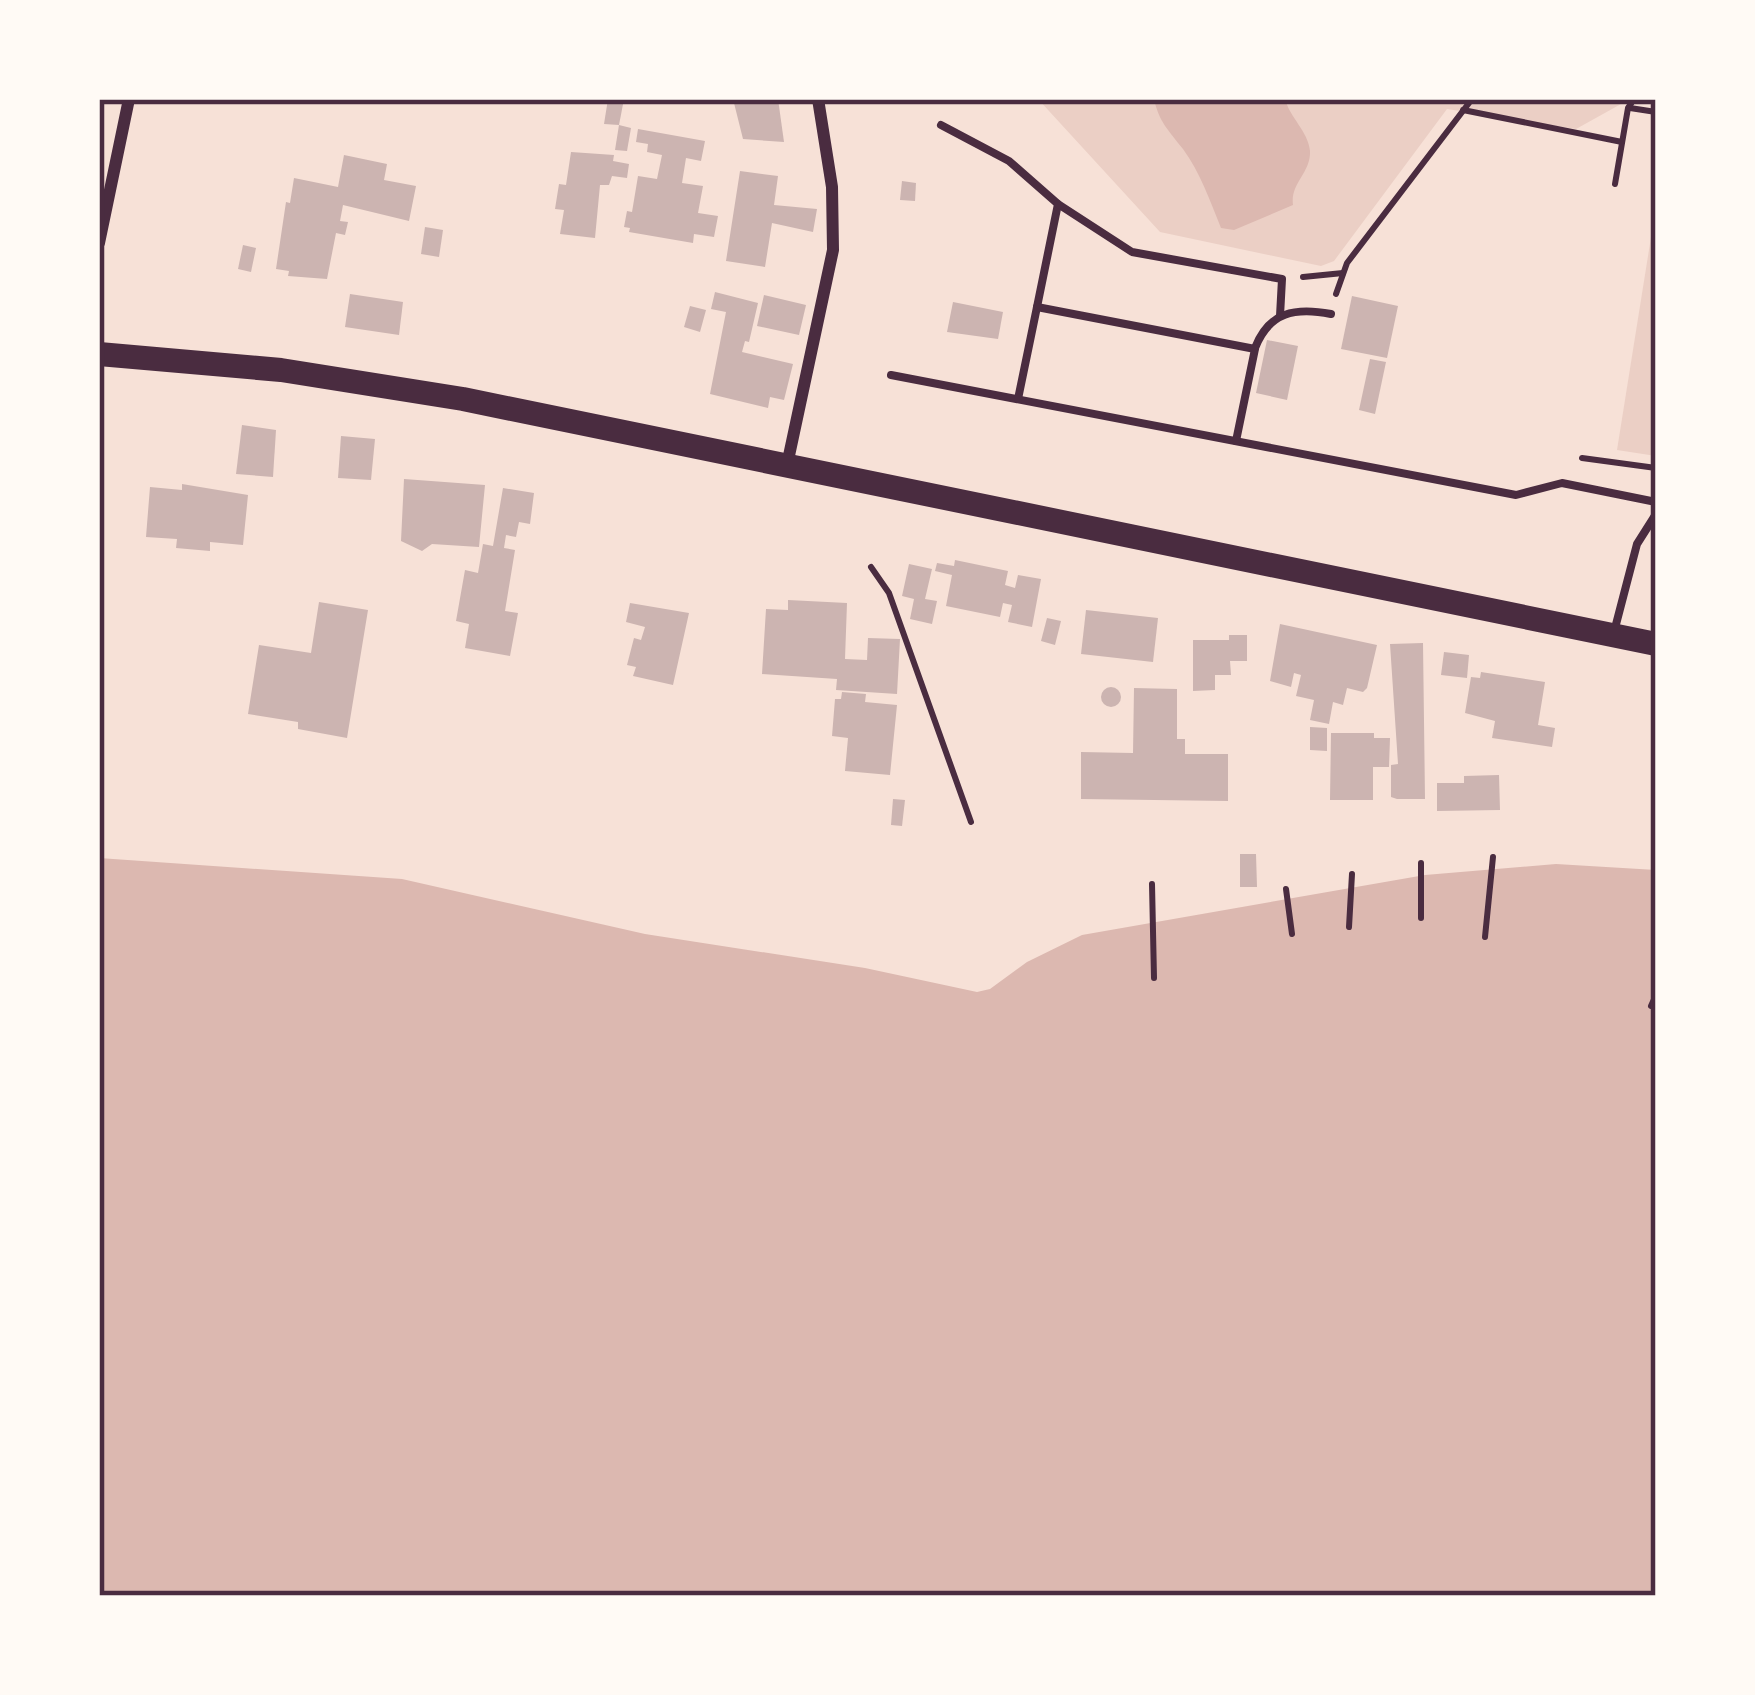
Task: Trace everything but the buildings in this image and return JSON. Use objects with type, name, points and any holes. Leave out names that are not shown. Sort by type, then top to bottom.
[{"type":"main road","points":[[99,354],[281,370],[464,398],[1656,644]]},
{"type":"street","points":[[99,242],[129,99]]},
{"type":"street","points":[[787,465],[833,250],[832,187],[818,99]]},
{"type":"lane","points":[[941,125],[1009,161],[1058,204],[1132,252],[1282,279],[1280,316]]},
{"type":"lane","points":[[1018,400],[1058,204]]},
{"type":"lane","points":[[1036,308],[1255,349]]},
{"type":"lane","points":[[1236,441],[1255,349],[1273,319],[1292,310],[1331,314]]},
{"type":"lane","points":[[891,375],[1516,495],[1562,483],[1656,502]]},
{"type":"lane","points":[[1614,634],[1637,544],[1656,514]]},
{"type":"path","points":[[1331,314],[1343,272],[1472,99]]},
{"type":"path","points":[[1615,184],[1628,108],[1634,99]]},
{"type":"path","points":[[1628,108],[1656,112]]},
{"type":"path","points":[[1463,110],[1622,142]]},
{"type":"path","points":[[1282,279],[1343,272]]},
{"type":"path","points":[[1582,458],[1656,468]]},
{"type":"path","points":[[871,567],[889,592],[971,822]]},
{"type":"path","points":[[1486,937],[1493,857]]},
{"type":"path","points":[[1421,863],[1421,918]]},
{"type":"path","points":[[1349,927],[1352,874]]},
{"type":"path","points":[[1152,884],[1154,978]]},
{"type":"path","points":[[1286,889],[1292,934]]},
{"type":"path","points":[[1651,1006],[1656,995]]},
{"type":"shaded area","points":[[1038,99],[1630,99],[1576,129],[1447,109],[1334,261],[1321,266],[1160,232]]},
{"type":"shaded area","points":[[1154,99],[1285,99],[1310,151],[1293,205],[1234,230],[1221,228],[1195,167],[1162,120]]},
{"type":"shaded area","points":[[1656,206],[1656,456],[1617,450]]},
{"type":"shaded area","points":[[99,858],[402,879],[645,934],[865,968],[977,992],[1082,935],[1425,875],[1556,864],[1656,870],[1656,1596],[99,1596]]}]
